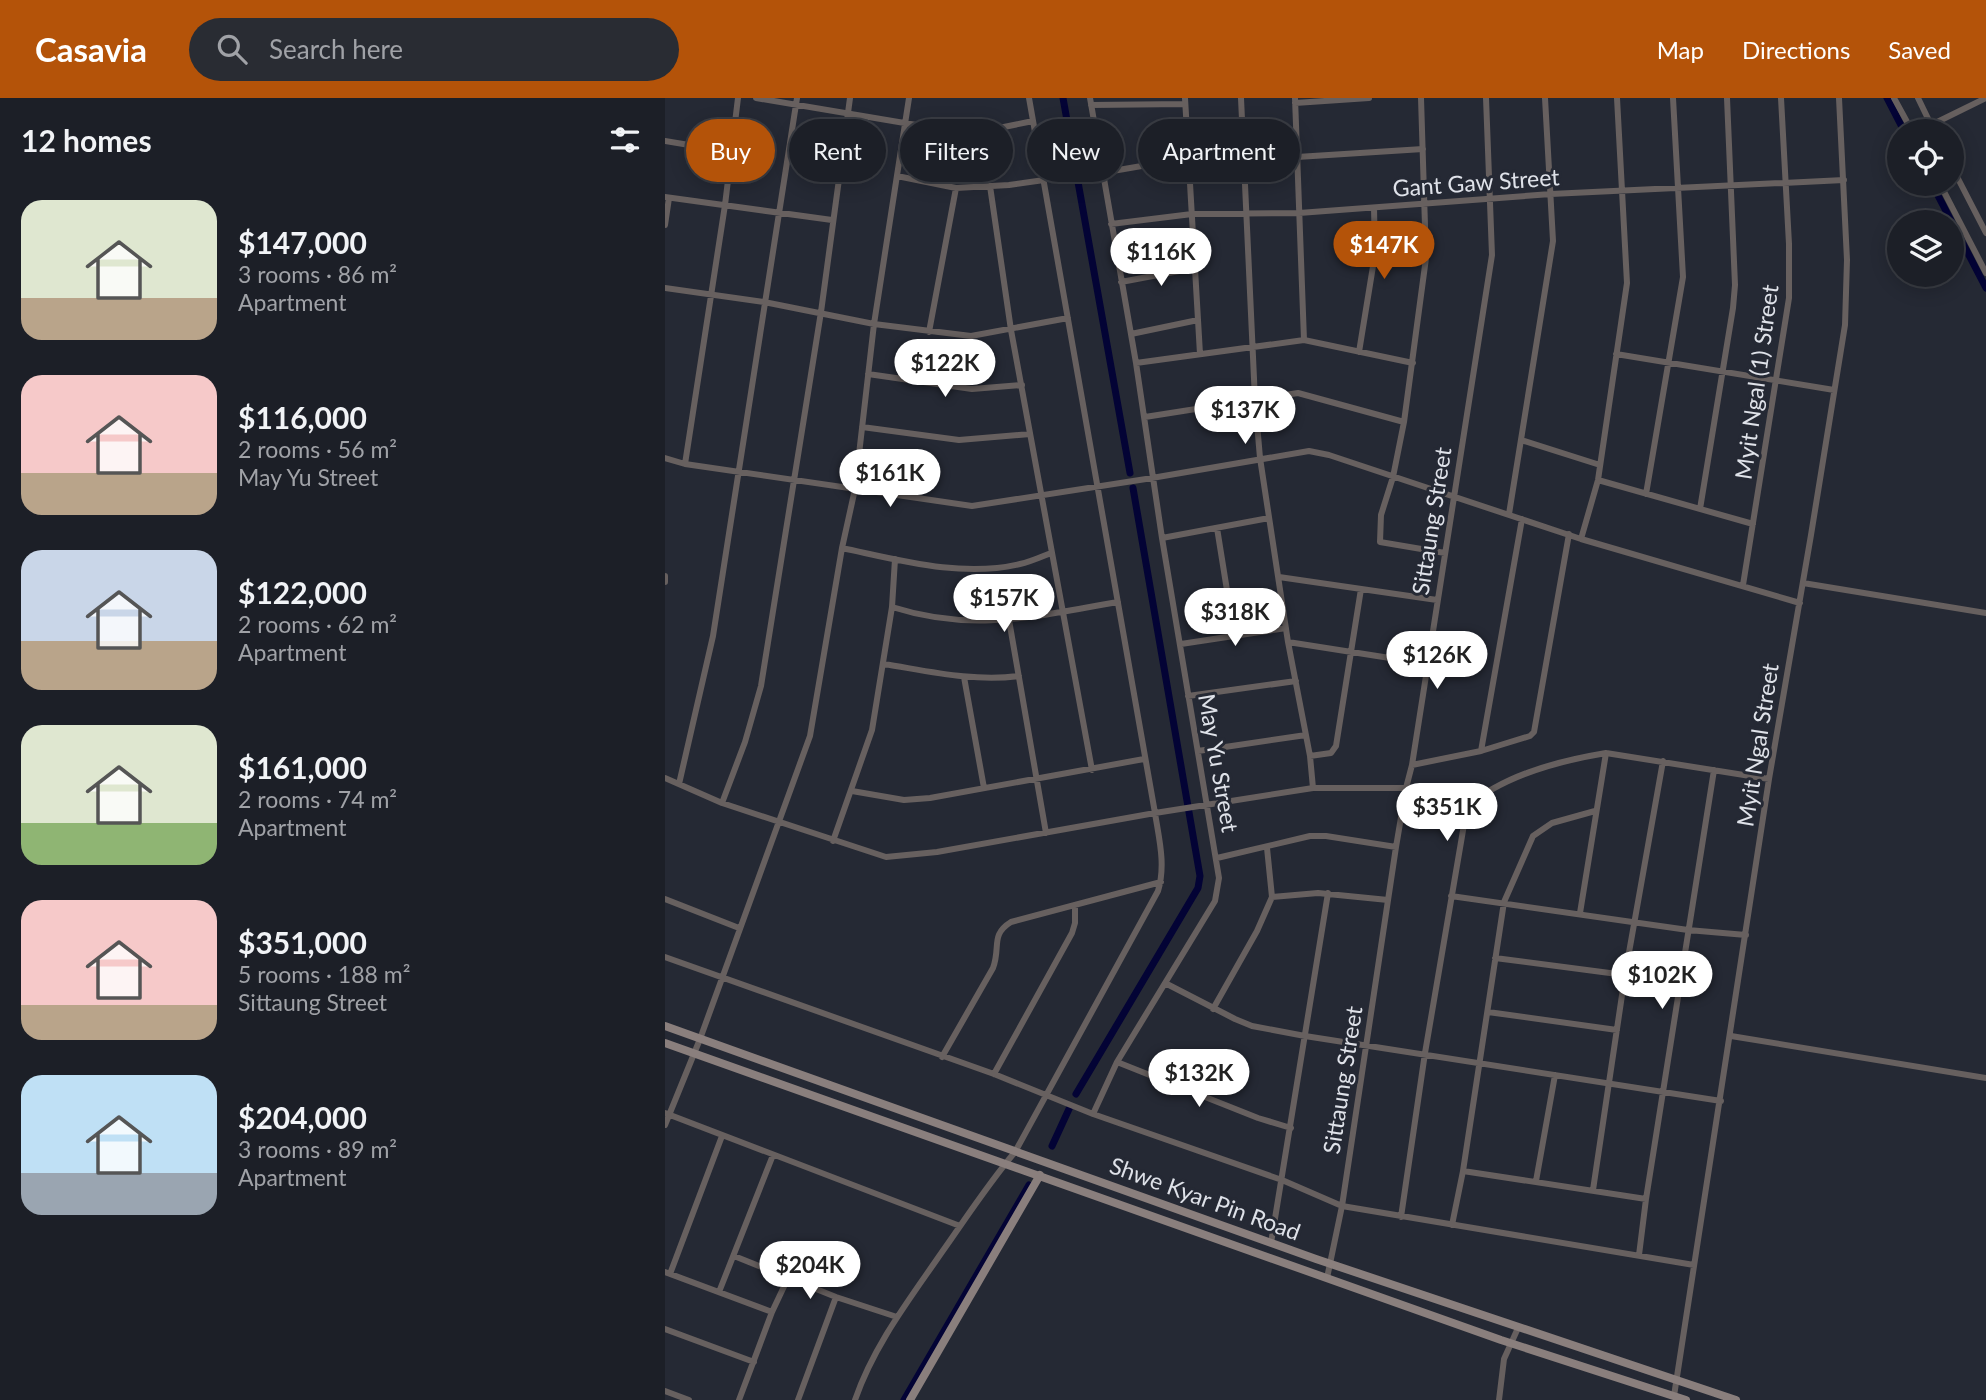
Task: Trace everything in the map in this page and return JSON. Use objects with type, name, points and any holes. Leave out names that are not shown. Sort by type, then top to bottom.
[{"type":"street","points":[[736,119],[739,98]]},
{"type":"street","points":[[756,98],[796,102],[848,115],[900,122]]},
{"type":"street","points":[[722,803],[758,704],[821,312],[850,98]]},
{"type":"street","points":[[905,119],[909,98]]},
{"type":"street","points":[[1029,98],[1033,119]]},
{"type":"street","points":[[1241,98],[1260,458],[1286,628],[1310,756],[1313,788]]},
{"type":"street","points":[[1296,119],[1295,100],[1369,98]]},
{"type":"street","points":[[1421,98],[1426,258],[1404,422],[1393,477],[1381,515],[1380,542],[1445,553]]},
{"type":"street","name":"Sittaung Street","points":[[1327,1278],[1342,1206],[1396,847],[1412,765],[1492,255],[1486,98]]},
{"type":"street","points":[[1509,514],[1553,241],[1545,98]]},
{"type":"street","points":[[1581,538],[1598,480],[1627,283],[1617,98]]},
{"type":"street","points":[[1646,494],[1683,278],[1673,98]]},
{"type":"street","points":[[1700,509],[1735,285],[1727,98]]},
{"type":"street","name":"Myit Ngal (1) Street","points":[[1743,586],[1791,282],[1781,98]]},
{"type":"street","name":"Myit Ngal Street","points":[[1674,1396],[1769,779],[1845,325],[1847,286],[1839,98]]},
{"type":"street","points":[[1894,98],[1905,119]]},
{"type":"street","points":[[1918,98],[1928,119]]},
{"type":"street","points":[[1090,102],[1185,101],[1186,119]]},
{"type":"street","points":[[679,784],[691,726],[708,666],[796,102]]},
{"type":"street","points":[[1951,119],[1985,102]]},
{"type":"street","points":[[665,141],[686,144]]},
{"type":"street","points":[[1300,157],[1423,149]]},
{"type":"street","points":[[665,1125],[667,1114],[700,1039],[720,978],[780,823],[814,718],[842,548],[855,489],[874,324],[900,153]]},
{"type":"street","points":[[897,176],[956,188],[1027,182]]},
{"type":"street","name":"Gant Gaw Street","points":[[1111,224],[1192,214],[1299,213],[1551,194],[1844,180]]},
{"type":"street","points":[[685,464],[728,182]]},
{"type":"street","points":[[855,1400],[865,1369],[897,1317],[986,1187],[1015,1152],[1161,882],[1163,866],[1155,813],[1044,182]]},
{"type":"street","name":"May Yu Street","points":[[1093,1114],[1117,1062],[1215,901],[1219,878],[1162,538],[1136,363],[1103,182]]},
{"type":"street","points":[[1190,182],[1200,354]]},
{"type":"street","points":[[1298,182],[1304,340]]},
{"type":"street","points":[[990,186],[1011,330],[1092,770]]},
{"type":"street","points":[[929,332],[956,188]]},
{"type":"street","points":[[1964,190],[1986,233]]},
{"type":"street","points":[[1946,196],[1986,273]]},
{"type":"street","points":[[665,225],[667,198],[832,220]]},
{"type":"street","points":[[1359,352],[1375,254],[1374,208]]},
{"type":"street","points":[[1121,282],[1195,268]]},
{"type":"street","points":[[665,288],[764,302],[874,324],[971,336],[1068,318]]},
{"type":"street","points":[[1131,334],[1198,320]]},
{"type":"street","points":[[1136,363],[1304,340],[1413,363]]},
{"type":"street","points":[[1616,354],[1835,390]]},
{"type":"street","points":[[868,374],[972,389],[1022,385]]},
{"type":"street","points":[[1145,417],[1298,393],[1404,422]]},
{"type":"street","points":[[862,427],[959,440],[1030,434]]},
{"type":"street","points":[[1521,440],[1600,464]]},
{"type":"street","points":[[665,458],[685,464],[972,506],[1309,451],[1329,454],[1581,538],[1800,603]]},
{"type":"street","points":[[1598,480],[1753,524]]},
{"type":"street","points":[[1162,538],[1269,518]]},
{"type":"street","points":[[1481,751],[1522,519]]},
{"type":"street","points":[[1217,528],[1234,634]]},
{"type":"street","points":[[1412,765],[1481,751],[1530,736],[1536,727],[1569,534]]},
{"type":"street","points":[[842,548],[930,565],[973,569],[1020,565],[1051,554]]},
{"type":"street","points":[[833,841],[872,730],[892,607],[895,559]]},
{"type":"street","points":[[665,576],[665,582]]},
{"type":"street","points":[[1279,577],[1437,600]]},
{"type":"street","points":[[1803,583],[1986,613]]},
{"type":"street","points":[[1310,756],[1331,753],[1336,746],[1361,589]]},
{"type":"street","points":[[892,607],[920,616],[956,621],[1009,620],[1118,602]]},
{"type":"street","points":[[1009,620],[1046,833]]},
{"type":"street","points":[[1181,644],[1286,628]]},
{"type":"street","points":[[1289,642],[1428,664]]},
{"type":"street","points":[[884,664],[964,677],[1019,676]]},
{"type":"street","points":[[964,677],[984,789]]},
{"type":"street","points":[[1188,696],[1296,681]]},
{"type":"street","points":[[1198,751],[1306,735]]},
{"type":"street","points":[[1401,1217],[1425,1053],[1467,807],[1484,792],[1511,779],[1583,757],[1607,753],[1769,779]]},
{"type":"street","points":[[1580,913],[1595,811],[1607,753]]},
{"type":"street","points":[[852,791],[904,800],[984,789],[1144,759]]},
{"type":"street","points":[[1593,1190],[1625,975],[1663,761]]},
{"type":"street","points":[[1639,1255],[1714,770]]},
{"type":"street","points":[[665,778],[722,803],[886,857],[937,852],[1313,788],[1406,788],[1467,807]]},
{"type":"street","points":[[1452,1226],[1463,1171],[1504,902],[1533,836],[1552,823],[1595,811]]},
{"type":"street","points":[[1217,858],[1310,836],[1396,847]]},
{"type":"street","points":[[1213,1009],[1257,932],[1272,897],[1267,848]]},
{"type":"street","points":[[942,1057],[993,968],[998,933],[1002,927],[1011,922],[1161,882]]},
{"type":"street","points":[[1272,897],[1328,893],[1388,900]]},
{"type":"street","points":[[1271,1243],[1328,893]]},
{"type":"street","points":[[1451,896],[1688,930],[1746,935]]},
{"type":"street","points":[[665,899],[739,928]]},
{"type":"street","points":[[994,1074],[1072,933],[1075,906]]},
{"type":"street","points":[[665,957],[994,1074],[1076,1108],[1282,1180],[1342,1206],[1694,1265]]},
{"type":"street","points":[[1495,958],[1625,975]]},
{"type":"street","points":[[1165,983],[1252,1026],[1721,1101]]},
{"type":"street","points":[[1488,1012],[1617,1030]]},
{"type":"street","name":"Shwe Kyar Pin Road","points":[[665,1026],[1330,1264],[1736,1400]]},
{"type":"street","points":[[1731,1036],[1986,1078]]},
{"type":"street","name":"Shwe Kyar Pin Road","points":[[665,1042],[1510,1343],[1686,1400]]},
{"type":"street","points":[[1117,1062],[1258,1118],[1291,1128]]},
{"type":"street","points":[[1536,1181],[1555,1074]]},
{"type":"street","points":[[667,1114],[960,1226]]},
{"type":"street","points":[[722,1136],[668,1273],[772,1312]]},
{"type":"street","points":[[719,1292],[773,1155]]},
{"type":"street","points":[[1463,1171],[1646,1199]]},
{"type":"street","points":[[910,1400],[1040,1175]]},
{"type":"street","points":[[734,1256],[836,1297],[897,1317]]},
{"type":"street","points":[[739,1400],[772,1312],[788,1278]]},
{"type":"street","points":[[798,1400],[836,1297]]},
{"type":"street","points":[[1500,1396],[1504,1359],[1518,1328]]},
{"type":"street","points":[[665,1329],[754,1362]]},
{"type":"street","points":[[665,1391],[689,1400]]},
{"type":"waterway","points":[[1063,98],[1130,473]]},
{"type":"waterway","points":[[1887,98],[1898,119]]},
{"type":"waterway","points":[[1938,196],[1986,288]]},
{"type":"waterway","points":[[1076,1094],[1198,888],[1200,876],[1133,488]]},
{"type":"waterway","points":[[1052,1146],[1069,1109]]},
{"type":"waterway","points":[[904,1400],[1029,1185]]}]
